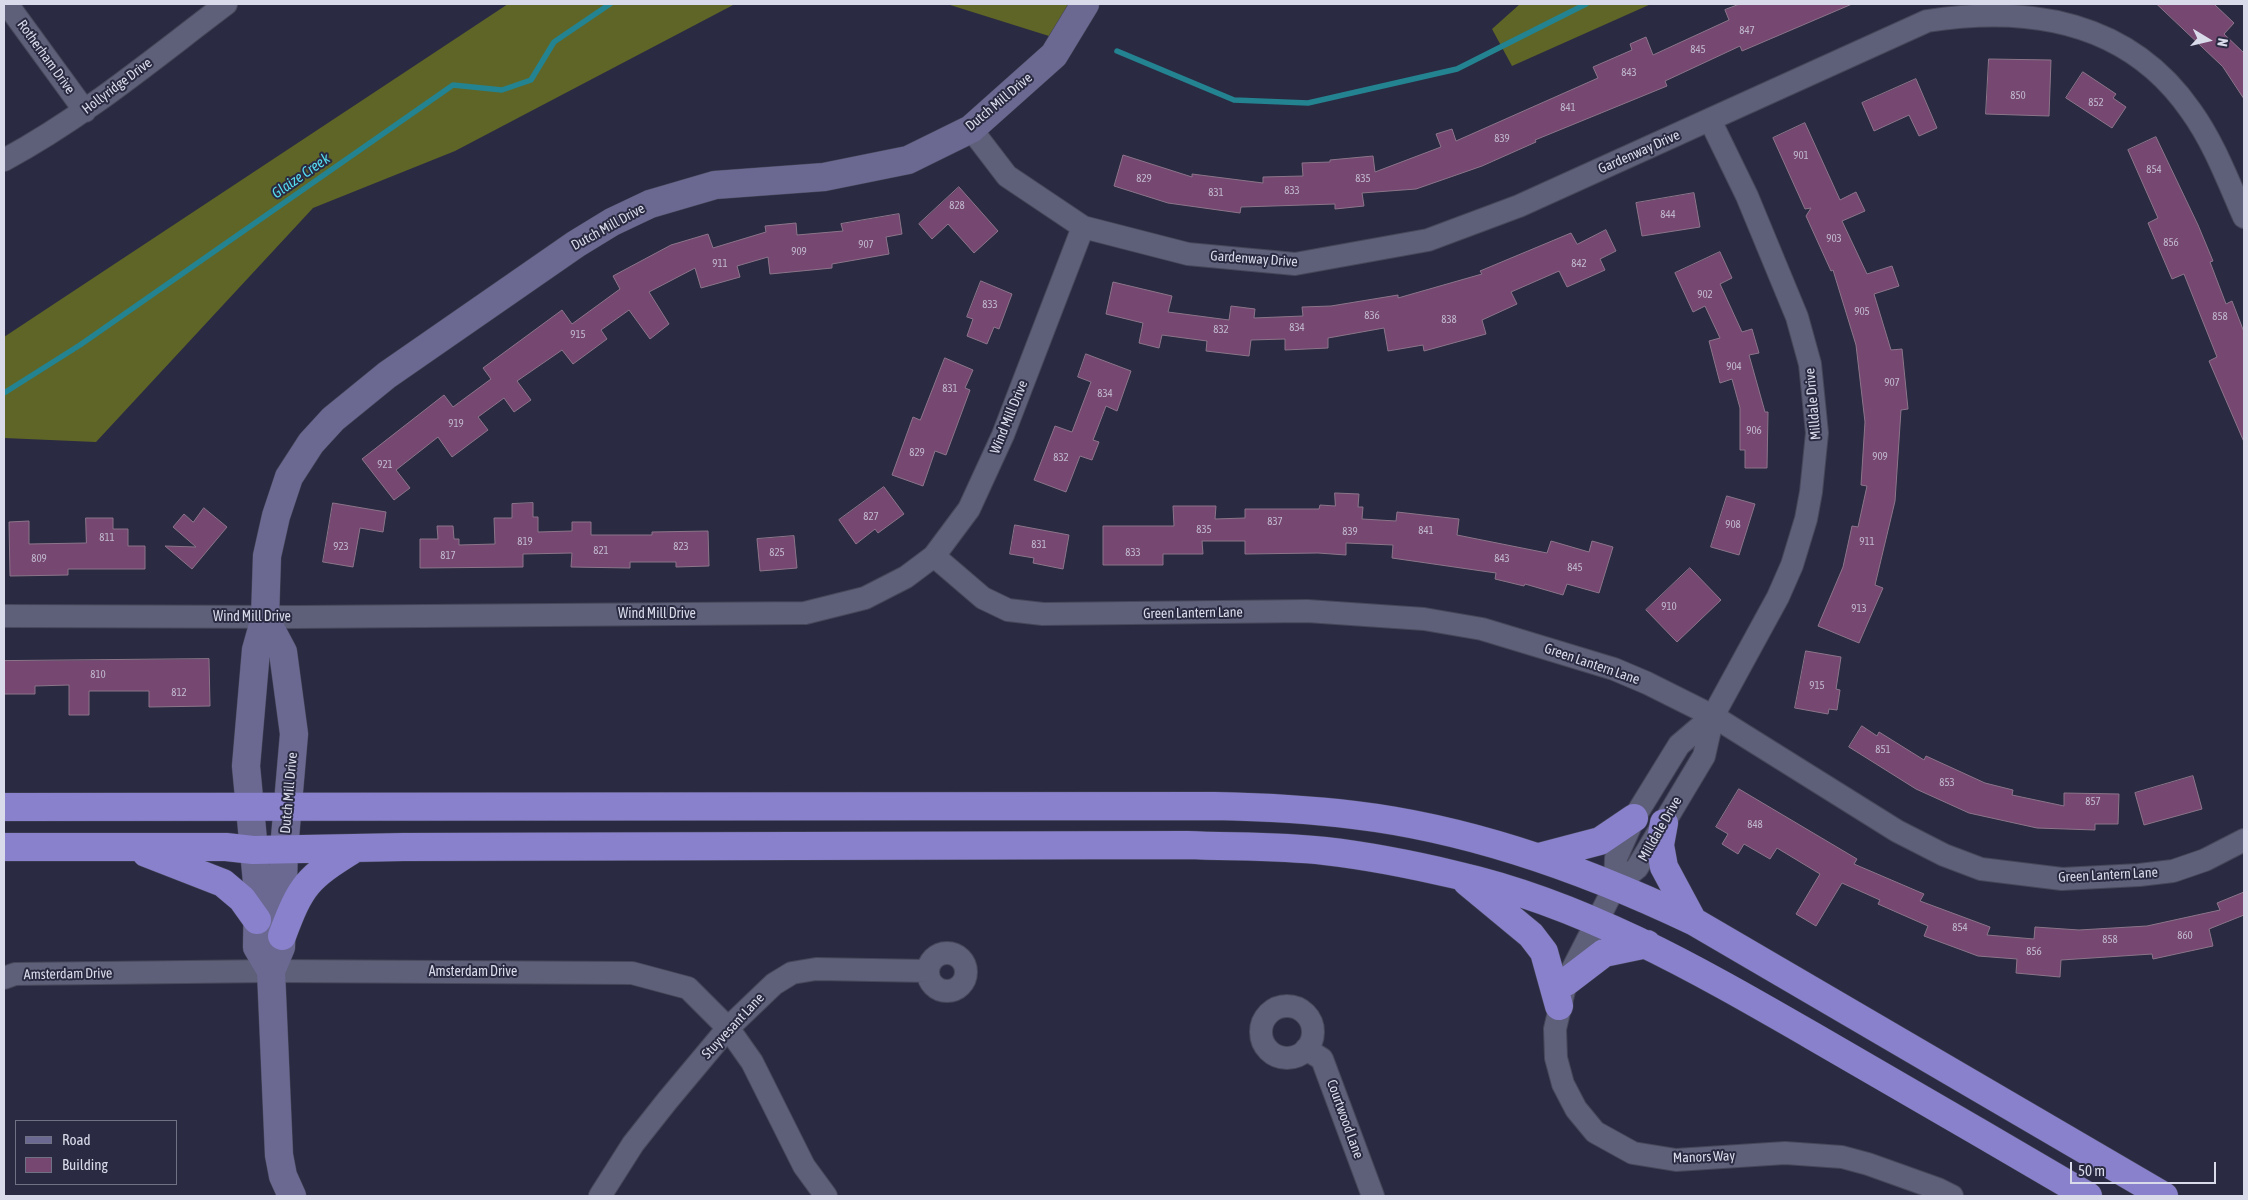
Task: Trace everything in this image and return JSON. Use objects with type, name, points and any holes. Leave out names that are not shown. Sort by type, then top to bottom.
[{"type":"highway","points":[[4,807],[1141,805],[1283,807],[1355,815],[1426,827],[1539,858],[1615,886],[1693,922],[2164,1196]]},
{"type":"highway","points":[[1539,858],[1600,841],[1634,818]]},
{"type":"highway","points":[[1664,823],[1660,845],[1664,867],[1693,922]]},
{"type":"highway","points":[[4,847],[226,847],[253,850],[354,849],[404,846],[1234,846],[1326,851],[1458,875],[1541,900],[1647,944],[1718,981],[2088,1196]]},
{"type":"highway","points":[[128,847],[222,883],[242,899],[257,920]]},
{"type":"highway","points":[[282,936],[295,901],[304,887],[319,870],[354,849]]},
{"type":"highway","points":[[1458,875],[1530,935],[1544,952],[1562,994],[1604,953],[1647,944]]},
{"type":"street","name":"Rotherham Drive","points":[[7,4],[85,111]]},
{"type":"street","name":"Hollyridge Drive","points":[[4,160],[42,140],[85,111],[226,4]]},
{"type":"street","name":"Dutch Mill Drive","points":[[271,971],[257,947],[258,893],[248,806],[246,766],[256,650],[265,618],[267,556],[276,516],[289,477],[311,443],[333,419],[387,375],[576,244],[612,222],[650,204],[715,185],[824,177],[908,160],[971,129],[1054,55],[1085,4]]},
{"type":"street","name":"Gardenway Drive","points":[[971,129],[1007,176],[1083,227],[1188,254],[1295,264],[1332,259],[1428,240],[1519,206],[1927,21],[1966,15],[2041,18],[2062,22],[2112,41],[2146,62],[2191,111],[2214,151],[2244,217]]},
{"type":"street","name":"Milldale Drive","points":[[1615,886],[1637,868],[1704,756],[1714,716],[1778,597],[1792,565],[1806,519],[1811,492],[1817,434],[1810,364],[1797,317],[1747,196],[1710,120]]},
{"type":"street","name":"Wind Mill Drive","points":[[4,616],[265,618],[805,613],[864,598],[906,577],[934,556],[969,509],[1003,435],[1083,227]]},
{"type":"street","name":"Green Lantern Lane","points":[[934,556],[983,598],[1008,610],[1082,614],[1306,611],[1424,619],[1482,629],[1614,669],[1714,716],[1897,831],[1944,855],[1981,869],[2062,880],[2139,875],[2181,868],[2205,860],[2244,840]]},
{"type":"street","name":"Dutch Mill Drive","points":[[265,618],[283,652],[294,734],[284,849],[282,936],[281,946],[271,971],[279,1154],[283,1176],[292,1196]]},
{"type":"street","name":"Milldale Drive","points":[[1615,886],[1616,858],[1634,818],[1679,745],[1714,716]]},
{"type":"street","name":"Manors Way","points":[[1615,886],[1595,921],[1562,994],[1555,1029],[1556,1058],[1563,1084],[1576,1109],[1595,1132],[1632,1153],[1676,1160],[1786,1153],[1842,1157],[1877,1167],[1952,1196]]},
{"type":"street","name":"Stuyvesant Lane","points":[[600,1196],[639,1136],[728,1028],[774,984],[792,974],[837,969],[928,971]]},
{"type":"street","name":"Amsterdam Drive","points":[[4,978],[15,974],[271,971],[632,973],[688,988],[728,1028],[752,1062],[804,1166],[826,1196]]},
{"type":"street","name":"Courtwood Lane","points":[[1306,1050],[1322,1059],[1373,1196]]},
{"type":"green space","points":[[508,4],[735,4],[455,151],[313,208],[96,442],[4,438],[4,337]]},
{"type":"green space","points":[[947,4],[1069,4],[1049,36]]},
{"type":"green space","points":[[1520,4],[1651,4],[1512,66],[1492,29]]},
{"type":"building","points":[[1740,4],[1852,4],[1742,51],[1740,46],[1665,81],[1667,86],[1535,140],[1536,142],[1482,166],[1416,189],[1362,193],[1364,206],[1335,209],[1335,204],[1241,207],[1240,213],[1168,203],[1114,186],[1123,155],[1192,177],[1192,174],[1263,183],[1263,177],[1303,176],[1302,163],[1330,162],[1330,160],[1373,156],[1375,172],[1441,147],[1436,134],[1452,129],[1456,141],[1598,78],[1593,67],[1632,50],[1630,44],[1646,37],[1653,55],[1729,20],[1725,10]]},
{"type":"building","points":[[2157,4],[2214,4],[2234,23],[2224,34],[2244,53],[2244,99],[2223,67]]},
{"type":"building","points":[[1989,59],[2051,60],[2049,116],[1986,114]]},
{"type":"building","points":[[2083,72],[2116,94],[2113,98],[2126,107],[2112,128],[2066,98]]},
{"type":"building","points":[[1916,79],[1937,128],[1919,136],[1909,115],[1874,131],[1862,103]]},
{"type":"building","points":[[1805,123],[1840,200],[1856,192],[1865,211],[1842,221],[1867,274],[1892,266],[1899,286],[1874,294],[1891,350],[1902,349],[1908,409],[1901,410],[1895,501],[1875,585],[1883,588],[1859,643],[1818,626],[1843,567],[1852,526],[1858,527],[1867,486],[1861,485],[1865,422],[1856,345],[1833,270],[1831,271],[1806,216],[1811,208],[1805,209],[1773,138]]},
{"type":"building","points":[[2156,137],[2198,225],[2213,261],[2210,262],[2226,304],[2232,301],[2244,332],[2244,442],[2209,361],[2217,357],[2184,274],[2172,279],[2148,223],[2158,218],[2128,150]]},
{"type":"building","points":[[959,187],[998,231],[974,253],[948,224],[932,239],[919,224]]},
{"type":"building","points":[[1694,193],[1700,227],[1642,236],[1636,203]]},
{"type":"building","points":[[899,214],[902,234],[886,237],[889,254],[832,264],[832,268],[770,274],[768,257],[737,266],[740,277],[701,288],[695,268],[649,292],[669,324],[650,339],[629,310],[601,330],[607,339],[573,364],[562,350],[517,381],[531,400],[514,412],[504,398],[478,417],[488,430],[452,457],[438,437],[396,470],[410,488],[394,500],[362,459],[444,395],[453,407],[491,379],[483,368],[562,310],[572,324],[620,289],[613,276],[671,245],[708,234],[713,248],[766,232],[765,226],[796,223],[797,235],[843,231],[841,224]]},
{"type":"building","points":[[1606,230],[1616,251],[1600,259],[1605,270],[1567,287],[1559,271],[1511,292],[1517,304],[1482,320],[1486,334],[1424,351],[1423,345],[1388,351],[1384,328],[1328,338],[1328,348],[1285,350],[1285,339],[1251,340],[1249,356],[1206,351],[1207,341],[1162,335],[1159,348],[1139,343],[1143,323],[1106,314],[1113,282],[1172,296],[1168,312],[1229,320],[1231,306],[1255,309],[1254,318],[1303,316],[1302,307],[1331,306],[1398,295],[1398,298],[1482,274],[1480,271],[1571,233],[1577,244]]},
{"type":"building","points":[[1720,252],[1732,278],[1720,284],[1742,332],[1752,329],[1759,353],[1749,355],[1765,412],[1768,412],[1767,468],[1745,468],[1745,450],[1740,450],[1740,408],[1732,379],[1720,383],[1709,341],[1720,338],[1705,306],[1693,312],[1675,273]]},
{"type":"building","points":[[981,281],[1012,294],[999,329],[994,327],[987,344],[967,336],[973,319],[967,317]]},
{"type":"building","points":[[1086,354],[1131,371],[1117,411],[1106,406],[1093,440],[1099,442],[1092,460],[1080,456],[1066,492],[1034,480],[1055,426],[1072,432],[1091,382],[1078,377]]},
{"type":"building","points":[[945,358],[973,370],[965,388],[970,390],[946,455],[935,451],[923,486],[892,475],[913,417],[920,420]]},
{"type":"building","points":[[884,487],[904,514],[878,533],[875,529],[856,544],[839,520]]},
{"type":"building","points":[[1335,493],[1359,494],[1358,507],[1363,507],[1362,519],[1396,521],[1397,512],[1459,519],[1457,535],[1547,553],[1551,541],[1589,552],[1592,541],[1613,547],[1599,593],[1567,584],[1563,595],[1525,584],[1524,586],[1495,579],[1496,573],[1392,558],[1393,545],[1346,543],[1346,555],[1318,553],[1245,554],[1245,541],[1202,541],[1203,554],[1163,554],[1163,565],[1103,565],[1103,526],[1174,526],[1173,506],[1216,506],[1215,519],[1245,518],[1245,509],[1319,509],[1320,505],[1335,506]]},
{"type":"building","points":[[1727,496],[1755,504],[1739,555],[1711,547]]},
{"type":"building","points":[[333,503],[386,512],[383,532],[360,528],[353,567],[323,562]]},
{"type":"building","points":[[533,503],[533,517],[538,517],[538,532],[572,531],[572,522],[591,522],[591,535],[652,535],[652,532],[708,531],[709,566],[676,567],[676,562],[630,562],[630,568],[571,567],[572,553],[523,554],[523,567],[420,568],[420,539],[438,539],[437,526],[453,526],[454,539],[459,539],[459,545],[495,544],[494,518],[512,518],[512,504]]},
{"type":"building","points":[[204,508],[227,527],[192,569],[165,546],[196,547],[173,527],[184,514],[193,522]]},
{"type":"building","points":[[86,518],[113,518],[113,529],[128,529],[128,546],[145,546],[145,569],[68,569],[68,575],[10,576],[9,522],[29,521],[29,544],[86,543]]},
{"type":"building","points":[[1015,525],[1069,535],[1063,569],[1033,563],[1034,558],[1010,554]]},
{"type":"building","points":[[794,536],[797,568],[760,571],[757,539]]},
{"type":"building","points":[[1690,568],[1721,600],[1677,642],[1646,610]]},
{"type":"building","points":[[1806,651],[1841,657],[1836,689],[1840,690],[1837,710],[1829,709],[1828,714],[1795,708]]},
{"type":"building","points":[[209,659],[210,706],[149,707],[149,691],[89,691],[89,715],[69,715],[69,685],[35,686],[35,694],[4,694],[4,661]]},
{"type":"building","points":[[1862,726],[1877,736],[1879,732],[1924,760],[1926,756],[1985,783],[2013,790],[2012,795],[2064,806],[2064,793],[2119,794],[2118,824],[2095,824],[2095,830],[2037,828],[1969,813],[1916,789],[1849,747]]},
{"type":"building","points":[[2193,776],[2202,809],[2144,825],[2135,793]]},
{"type":"building","points":[[1739,789],[1857,859],[1854,864],[1924,894],[1920,901],[1990,927],[1987,935],[2034,939],[2035,927],[2079,930],[2147,926],[2220,910],[2217,903],[2244,892],[2244,915],[2209,929],[2213,946],[2153,959],[2152,954],[2061,960],[2060,977],[2016,973],[2017,959],[1978,956],[1924,936],[1928,926],[1878,904],[1880,900],[1842,883],[1816,926],[1796,914],[1820,874],[1777,848],[1770,859],[1744,844],[1738,854],[1722,844],[1728,834],[1716,827]]},
{"type":"waterway","name":"Glaize Creek","points":[[4,393],[80,345],[453,85],[502,90],[531,80],[554,42],[610,4]]},
{"type":"waterway","points":[[1117,51],[1234,100],[1308,103],[1457,69],[1586,4]]}]
